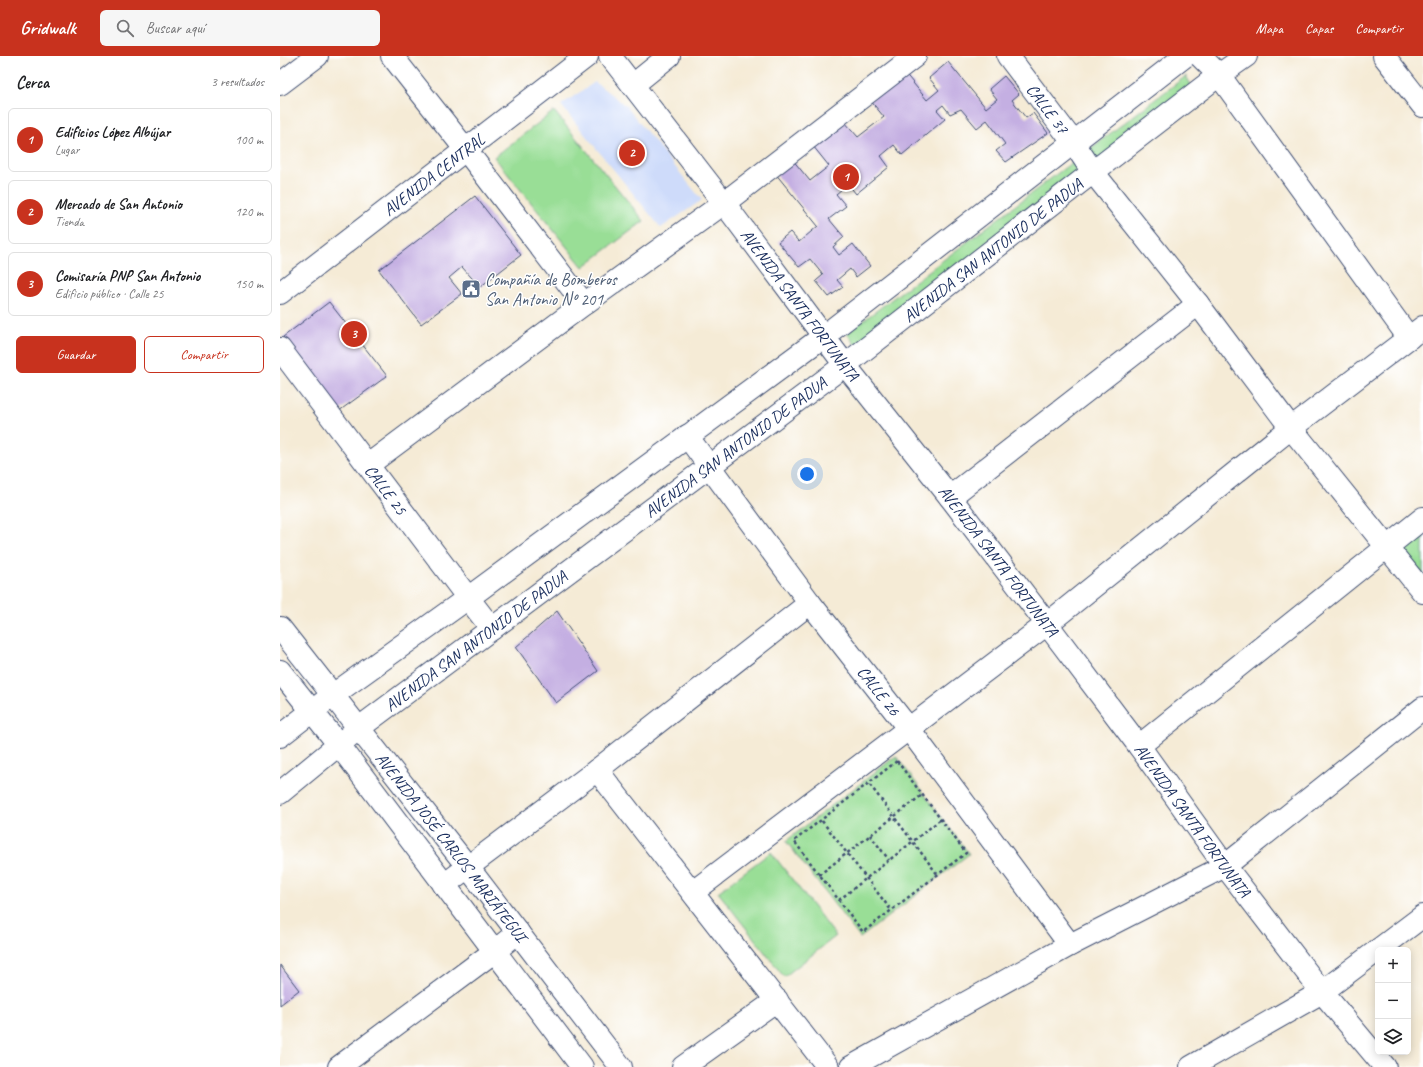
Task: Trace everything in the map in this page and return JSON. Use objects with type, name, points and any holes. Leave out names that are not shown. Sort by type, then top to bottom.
[{"type":"street","points":[[280,84],[317,56]]},
{"type":"street","points":[[392,56],[584,304]]},
{"type":"street","name":"AVENIDA CENTRAL","points":[[280,293],[587,56]]},
{"type":"street","name":"AVENIDA SANTA FORTUNATA","points":[[610,56],[1140,746],[1225,866],[1322,992],[1385,1067]]},
{"type":"street","points":[[633,85],[669,56]]},
{"type":"street","points":[[368,465],[584,304],[724,203],[915,56]]},
{"type":"street","name":"CALLE 37","points":[[1008,56],[1073,142],[1093,172],[1198,304],[1291,428],[1423,592]]},
{"type":"street","name":"AVENIDA SAN ANTONIO DE PADUA","points":[[280,736],[333,695],[468,598],[824,336],[1185,56]]},
{"type":"street","points":[[694,892],[1047,624],[1291,428],[1416,332],[1219,75],[1200,56]]},
{"type":"street","name":"AVENIDA SAN ANTONIO DE PADUA","points":[[280,792],[359,728],[846,365],[1093,172],[1246,56]]},
{"type":"street","points":[[1384,56],[1423,106]]},
{"type":"street","points":[[950,497],[1198,304]]},
{"type":"street","name":"CALLE 25","points":[[280,349],[492,629]]},
{"type":"street","name":"CALLE 26","points":[[687,436],[708,467],[810,603],[909,729],[1070,945]]},
{"type":"street","points":[[1140,746],[1423,518]]},
{"type":"street","points":[[444,884],[598,770],[810,603]]},
{"type":"street","name":"AVENIDA JOSÉ CARLOS MARIÁTEGUI","points":[[280,628],[468,866],[621,1067]]},
{"type":"street","name":"AVENIDA JOSÉ CARLOS MARIÁTEGUI","points":[[280,671],[339,745],[582,1067]]},
{"type":"street","points":[[851,1067],[1070,945],[1225,866],[1423,708]]},
{"type":"street","points":[[598,770],[694,892],[828,1067]]},
{"type":"street","points":[[1382,947],[1423,916]]},
{"type":"street","points":[[345,1065],[518,932]]},
{"type":"street","points":[[1191,1067],[1322,992],[1375,952]]},
{"type":"street","points":[[683,1067],[777,1000]]},
{"type":"path","points":[[897,761],[966,853],[863,932],[794,841],[868,783],[897,761]]},
{"type":"path","points":[[868,783],[938,875]]},
{"type":"path","points":[[819,874],[922,795]]},
{"type":"path","points":[[821,820],[891,910]]},
{"type":"path","points":[[838,900],[941,820]]},
{"type":"path","points":[[870,835],[890,860]]},
{"type":"shaded area","points":[[595,82],[626,106],[702,200],[661,228],[561,105]]},
{"type":"green space","points":[[1186,76],[1194,90],[855,345],[847,333]]},
{"type":"green space","points":[[554,111],[644,221],[583,267],[494,157]]},
{"type":"green space","points":[[1423,534],[1423,578],[1402,551]]},
{"type":"green space","points":[[896,756],[969,854],[860,938],[786,841]]},
{"type":"green space","points":[[771,852],[836,936],[784,977],[718,892]]},
{"type":"building","points":[[948,62],[986,108],[997,99],[989,89],[1004,76],[1019,94],[1012,100],[1026,118],[1033,113],[1048,133],[1006,162],[996,151],[1005,144],[987,120],[977,128],[961,109],[950,114],[943,105],[937,110],[945,119],[902,155],[894,145],[881,156],[889,167],[856,194],[848,184],[836,194],[846,206],[829,219],[844,237],[833,247],[839,255],[853,244],[870,266],[856,277],[850,269],[837,280],[843,287],[829,297],[816,281],[823,275],[810,259],[799,267],[778,242],[790,232],[799,242],[818,226],[775,173],[792,159],[810,181],[829,166],[813,146],[844,121],[858,137],[884,117],[870,100],[904,72],[927,100],[939,90],[929,78]]},
{"type":"building","points":[[475,196],[521,255],[480,287],[462,267],[449,278],[462,294],[421,324],[379,270]]},
{"type":"building","points":[[329,302],[387,376],[339,411],[283,337]]},
{"type":"building","points":[[557,611],[598,671],[556,703],[516,647]]},
{"type":"building","points":[[280,965],[299,990],[280,1005]]},
{"type":"place","name":"Mercado de San Antonio","points":[[632,153]]},
{"type":"place","name":"Edificios López Albújar","points":[[846,177]]},
{"type":"place","name":"Compañía de Bomberos San Antonio Nº 201","points":[[471,289]]},
{"type":"place","name":"Comisaría PNP San Antonio","points":[[354,334]]}]
